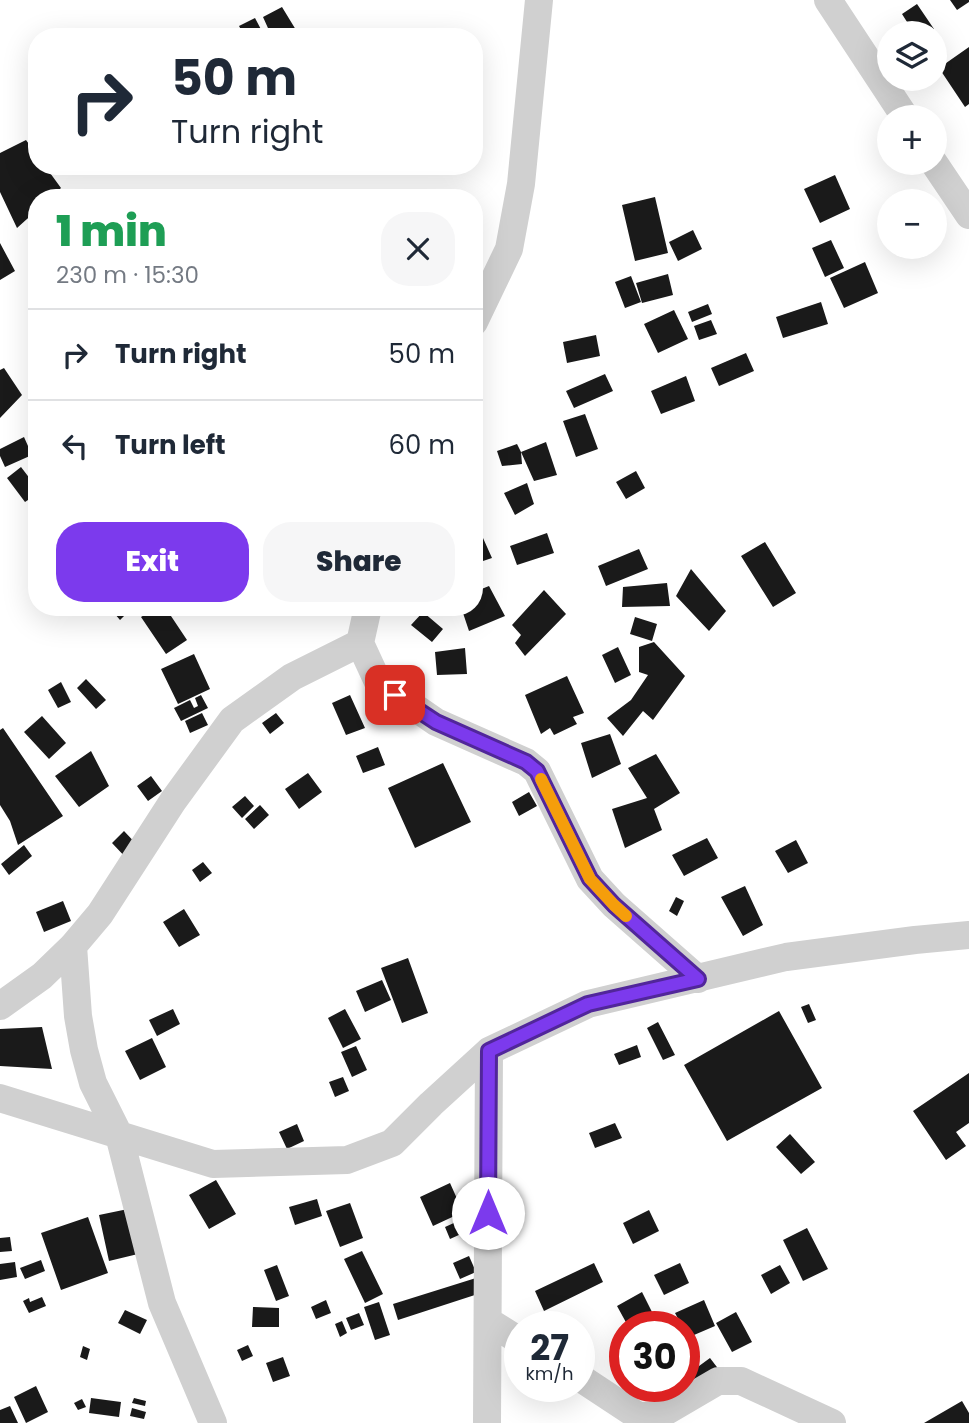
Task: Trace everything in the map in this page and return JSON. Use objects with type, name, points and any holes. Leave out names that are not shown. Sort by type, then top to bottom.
[{"type":"street","points":[[483,303],[509,249],[521,184],[539,0]]},
{"type":"street","points":[[828,0],[897,105]]},
{"type":"street","points":[[942,175],[969,215]]},
{"type":"street","points":[[366,616],[360,643],[378,682],[436,722],[526,762],[537,771],[590,879],[614,905],[698,979]]},
{"type":"street","points":[[0,1006],[42,976],[73,946],[100,914],[173,802],[232,720],[292,677],[360,643]]},
{"type":"street","points":[[0,1098],[213,1164],[347,1160],[392,1143],[489,1051],[588,1004],[786,957],[969,935]]},
{"type":"street","points":[[73,946],[78,1016],[93,1083],[119,1135],[162,1303],[213,1423]]},
{"type":"street","points":[[487,1423],[489,1051]]},
{"type":"street","points":[[488,1321],[504,1331]]},
{"type":"street","points":[[595,1388],[638,1416],[658,1416],[718,1381],[741,1381],[832,1423]]},
{"type":"building","points":[[950,0],[969,0],[969,2],[957,10]]},
{"type":"building","points":[[917,4],[929,21],[906,21],[902,14]]},
{"type":"building","points":[[282,7],[295,28],[268,28],[263,17]]},
{"type":"building","points":[[255,18],[260,28],[240,28],[239,26]]},
{"type":"building","points":[[969,47],[969,104],[965,107],[947,80],[947,62]]},
{"type":"building","points":[[26,140],[28,175],[52,175],[61,188],[28,189],[28,218],[17,228],[0,192],[0,153]]},
{"type":"building","points":[[835,175],[850,209],[820,223],[804,189]]},
{"type":"building","points":[[655,197],[668,253],[635,261],[622,205]]},
{"type":"building","points":[[693,230],[702,249],[678,261],[669,242]]},
{"type":"building","points":[[831,240],[844,268],[825,277],[812,248]]},
{"type":"building","points":[[0,243],[15,271],[0,280]]},
{"type":"building","points":[[865,262],[878,293],[844,308],[830,278]]},
{"type":"building","points":[[668,274],[673,295],[642,303],[636,283]]},
{"type":"building","points":[[631,276],[641,302],[625,308],[615,282]]},
{"type":"building","points":[[821,302],[828,324],[783,338],[776,317]]},
{"type":"building","points":[[708,304],[712,314],[692,322],[688,312]]},
{"type":"building","points":[[674,310],[688,339],[658,353],[644,324]]},
{"type":"building","points":[[711,320],[717,334],[699,340],[694,326]]},
{"type":"building","points":[[596,335],[600,356],[567,363],[563,342]]},
{"type":"building","points":[[746,353],[754,371],[719,386],[711,368]]},
{"type":"building","points":[[4,368],[22,395],[0,418],[0,370]]},
{"type":"building","points":[[605,374],[613,391],[574,408],[566,391]]},
{"type":"building","points":[[686,376],[695,401],[661,414],[651,391]]},
{"type":"building","points":[[585,414],[598,449],[576,457],[563,421]]},
{"type":"building","points":[[24,437],[28,446],[28,457],[5,467],[0,449]]},
{"type":"building","points":[[546,442],[557,475],[534,481],[521,452]]},
{"type":"building","points":[[517,444],[522,464],[502,466],[497,451]]},
{"type":"building","points":[[21,467],[28,476],[28,500],[25,502],[7,478]]},
{"type":"building","points":[[636,471],[645,488],[626,499],[616,482]]},
{"type":"building","points":[[527,483],[534,504],[515,515],[504,493]]},
{"type":"building","points":[[547,533],[554,553],[517,565],[510,546]]},
{"type":"building","points":[[483,538],[492,558],[483,561]]},
{"type":"building","points":[[765,542],[796,593],[773,607],[741,556]]},
{"type":"building","points":[[639,549],[648,569],[606,586],[598,566]]},
{"type":"building","points":[[691,569],[726,611],[709,631],[676,596]]},
{"type":"building","points":[[667,583],[670,606],[622,607],[623,587]]},
{"type":"building","points":[[489,586],[505,616],[469,631],[464,616],[483,616],[483,588]]},
{"type":"building","points":[[544,590],[566,614],[525,656],[515,643],[521,635],[512,625]]},
{"type":"building","points":[[171,616],[187,640],[166,654],[141,617]]},
{"type":"building","points":[[419,616],[428,616],[443,629],[432,642],[411,625]]},
{"type":"building","points":[[635,617],[657,624],[652,641],[630,634]]},
{"type":"building","points":[[654,642],[685,676],[653,720],[643,711],[623,736],[607,718],[631,700],[648,675],[639,672],[639,647]]},
{"type":"building","points":[[618,647],[631,675],[615,683],[602,655]]},
{"type":"building","points":[[465,648],[467,674],[437,675],[435,652]]},
{"type":"building","points":[[194,654],[210,689],[178,704],[161,669]]},
{"type":"building","points":[[567,676],[584,713],[573,717],[577,724],[554,735],[550,728],[541,734],[525,695]]},
{"type":"building","points":[[86,679],[106,700],[96,709],[77,688]]},
{"type":"building","points":[[61,682],[71,702],[58,708],[48,690]]},
{"type":"building","points":[[201,695],[208,708],[181,721],[174,708],[190,700],[194,708],[198,706],[195,698]]},
{"type":"building","points":[[350,695],[365,728],[346,735],[332,703]]},
{"type":"building","points":[[202,713],[208,725],[190,733],[185,721]]},
{"type":"building","points":[[276,713],[284,723],[270,734],[262,723]]},
{"type":"building","points":[[42,716],[66,743],[49,759],[24,732]]},
{"type":"building","points":[[3,728],[63,816],[18,845],[10,821],[0,805],[0,730]]},
{"type":"building","points":[[610,734],[621,764],[592,778],[581,743]]},
{"type":"building","points":[[378,747],[385,765],[363,773],[356,756]]},
{"type":"building","points":[[91,751],[109,786],[79,807],[55,776]]},
{"type":"building","points":[[656,754],[680,793],[654,809],[662,830],[625,848],[612,809],[647,798],[628,768]]},
{"type":"building","points":[[443,763],[471,822],[415,848],[388,788]]},
{"type":"building","points":[[308,773],[322,792],[299,809],[285,789]]},
{"type":"building","points":[[151,776],[162,791],[148,801],[137,786]]},
{"type":"building","points":[[529,792],[537,806],[519,816],[512,802]]},
{"type":"building","points":[[245,796],[254,806],[242,818],[232,807]]},
{"type":"building","points":[[260,805],[269,815],[254,829],[245,819]]},
{"type":"building","points":[[124,831],[141,849],[129,861],[112,843]]},
{"type":"building","points":[[707,838],[718,858],[684,876],[672,855]]},
{"type":"building","points":[[796,840],[808,863],[788,873],[775,851]]},
{"type":"building","points":[[24,845],[32,856],[9,875],[1,864]]},
{"type":"building","points":[[203,862],[212,873],[200,882],[192,870]]},
{"type":"building","points":[[745,886],[763,925],[743,936],[721,897]]},
{"type":"building","points":[[676,897],[684,901],[677,916],[669,911]]},
{"type":"building","points":[[63,901],[71,921],[44,932],[36,912]]},
{"type":"building","points":[[184,909],[200,935],[179,947],[163,922]]},
{"type":"building","points":[[408,958],[428,1013],[402,1023],[381,968]]},
{"type":"building","points":[[382,980],[391,1000],[365,1012],[356,991]]},
{"type":"building","points":[[809,1004],[816,1020],[808,1023],[801,1007]]},
{"type":"building","points":[[173,1009],[180,1024],[157,1036],[149,1020]]},
{"type":"building","points":[[345,1009],[361,1039],[343,1048],[328,1018]]},
{"type":"building","points":[[779,1011],[822,1088],[727,1141],[684,1065]]},
{"type":"building","points":[[658,1022],[675,1055],[663,1060],[647,1028]]},
{"type":"building","points":[[42,1027],[52,1069],[0,1066],[0,1029]]},
{"type":"building","points":[[152,1038],[166,1067],[140,1080],[125,1051]]},
{"type":"building","points":[[637,1045],[641,1057],[619,1065],[614,1054]]},
{"type":"building","points":[[356,1046],[367,1070],[352,1077],[341,1052]]},
{"type":"building","points":[[969,1073],[969,1123],[956,1132],[966,1146],[946,1160],[913,1111]]},
{"type":"building","points":[[343,1077],[349,1091],[335,1097],[329,1082]]},
{"type":"building","points":[[615,1123],[622,1138],[595,1148],[589,1133]]},
{"type":"building","points":[[297,1124],[304,1141],[287,1149],[279,1132]]},
{"type":"building","points":[[790,1134],[815,1162],[801,1174],[776,1147]]},
{"type":"building","points":[[216,1180],[236,1214],[209,1229],[189,1195]]},
{"type":"building","points":[[450,1183],[463,1212],[433,1226],[420,1197]]},
{"type":"building","points":[[317,1199],[322,1216],[295,1225],[289,1207]]},
{"type":"building","points":[[350,1203],[363,1238],[340,1247],[326,1211]]},
{"type":"building","points":[[128,1209],[138,1254],[109,1261],[99,1215]]},
{"type":"building","points":[[649,1210],[659,1231],[633,1244],[623,1223]]},
{"type":"building","points":[[88,1217],[108,1273],[61,1290],[41,1233]]},
{"type":"building","points":[[456,1222],[461,1234],[450,1239],[445,1227]]},
{"type":"building","points":[[807,1228],[828,1269],[803,1281],[783,1240]]},
{"type":"building","points":[[10,1237],[12,1251],[0,1252],[0,1238]]},
{"type":"building","points":[[362,1251],[383,1294],[365,1303],[344,1259]]},
{"type":"building","points":[[469,1256],[476,1272],[460,1279],[453,1263]]},
{"type":"building","points":[[41,1260],[45,1271],[25,1279],[20,1268]]},
{"type":"building","points":[[15,1262],[17,1277],[0,1280],[0,1264]]},
{"type":"building","points":[[594,1263],[603,1282],[544,1311],[535,1291]]},
{"type":"building","points":[[680,1263],[689,1283],[664,1295],[654,1275]]},
{"type":"building","points":[[277,1265],[289,1296],[276,1301],[264,1270]]},
{"type":"building","points":[[780,1265],[790,1283],[771,1294],[761,1275]]},
{"type":"building","points":[[476,1278],[481,1293],[398,1320],[393,1304]]},
{"type":"building","points":[[642,1292],[652,1311],[620,1311],[617,1306]]},
{"type":"building","points":[[42,1297],[46,1306],[29,1313],[23,1301],[29,1298],[30,1302]]},
{"type":"building","points":[[326,1300],[331,1313],[316,1319],[311,1307]]},
{"type":"building","points":[[704,1300],[715,1326],[700,1332],[700,1311],[679,1311]]},
{"type":"building","points":[[379,1302],[390,1335],[375,1340],[364,1307]]},
{"type":"building","points":[[253,1307],[279,1308],[279,1327],[252,1327]]},
{"type":"building","points":[[125,1310],[147,1320],[140,1334],[118,1323]]},
{"type":"building","points":[[736,1312],[752,1342],[732,1352],[716,1323]]},
{"type":"building","points":[[359,1313],[364,1325],[351,1330],[346,1318]]},
{"type":"building","points":[[342,1321],[347,1333],[340,1337],[335,1324]]},
{"type":"building","points":[[248,1345],[253,1356],[242,1361],[237,1350]]},
{"type":"building","points":[[83,1346],[90,1349],[87,1360],[80,1357]]},
{"type":"building","points":[[283,1357],[290,1376],[273,1382],[266,1363]]},
{"type":"building","points":[[710,1358],[723,1375],[700,1391],[700,1365]]},
{"type":"building","points":[[36,1386],[48,1412],[26,1423],[14,1397]]},
{"type":"building","points":[[91,1398],[121,1402],[119,1417],[89,1413]]},
{"type":"building","points":[[134,1398],[146,1401],[145,1406],[132,1403]]},
{"type":"building","points":[[82,1399],[86,1407],[78,1410],[74,1403]]},
{"type":"building","points":[[962,1401],[969,1413],[969,1423],[924,1423]]},
{"type":"building","points":[[10,1406],[18,1423],[0,1423],[0,1410]]},
{"type":"building","points":[[132,1408],[146,1412],[144,1419],[130,1416]]},
{"type":"slow traffic","points":[[541,779],[590,879],[626,916]]},
{"type":"route","points":[[395,695],[436,722],[526,762],[537,771],[590,879],[614,905],[698,979],[588,1004],[489,1051],[488,1213]]}]
